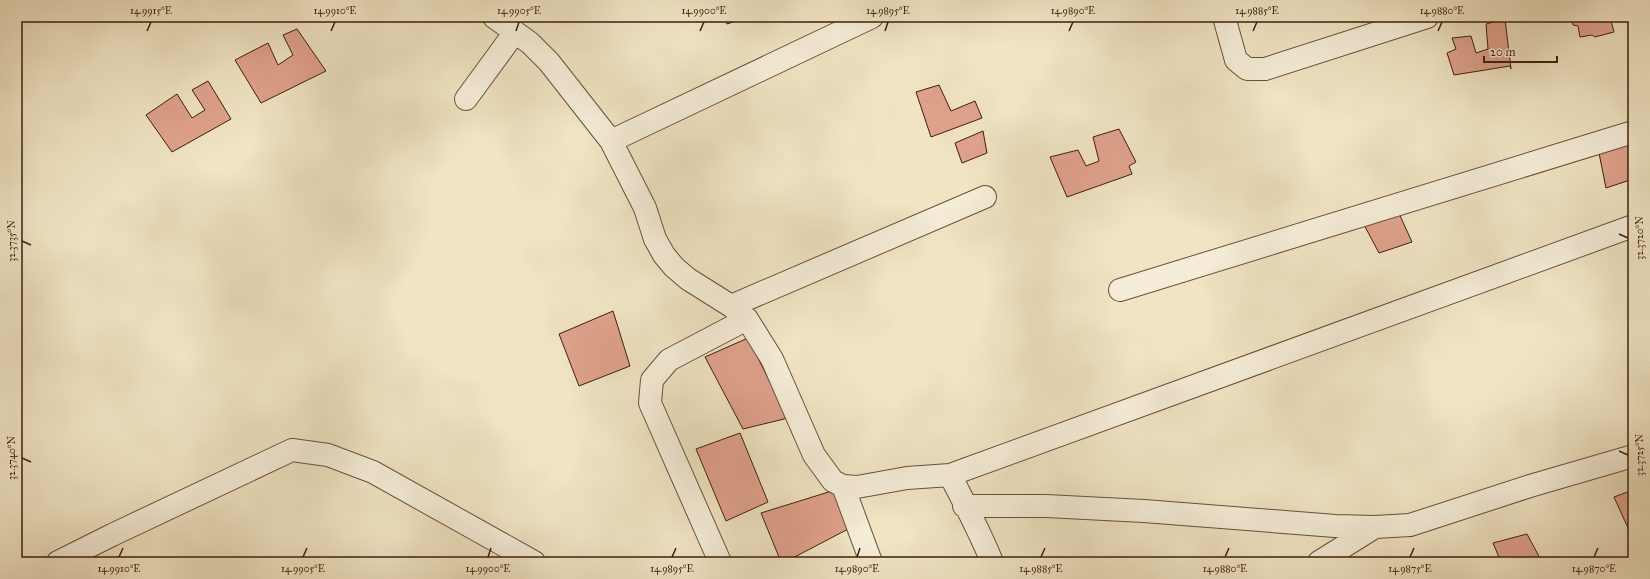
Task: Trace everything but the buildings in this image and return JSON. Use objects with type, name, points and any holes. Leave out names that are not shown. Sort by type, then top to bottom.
[{"type":"street","points":[[494,17],[515,32],[549,62],[611,141],[645,208],[654,239],[664,255],[674,267],[688,279],[739,312],[772,359],[814,455],[833,481],[842,486],[857,487],[907,478],[950,475],[1633,226]]},
{"type":"street","points":[[611,141],[872,17]]},
{"type":"street","points":[[1224,17],[1236,60],[1247,69],[1265,69],[1427,17]]},
{"type":"street","points":[[466,99],[515,32]]},
{"type":"street","points":[[1120,290],[1633,132]]},
{"type":"street","points":[[720,562],[650,403],[652,380],[669,360],[739,312],[985,197]]},
{"type":"street","points":[[58,562],[112,534],[292,450],[328,455],[373,472],[534,562]]},
{"type":"street","points":[[964,506],[1046,506],[1144,511],[1335,526],[1375,527],[1410,525],[1530,486],[1633,456]]},
{"type":"street","points":[[950,475],[964,506],[978,528],[992,562]]},
{"type":"street","points":[[842,486],[871,562]]},
{"type":"street","points":[[1319,562],[1375,527]]}]
